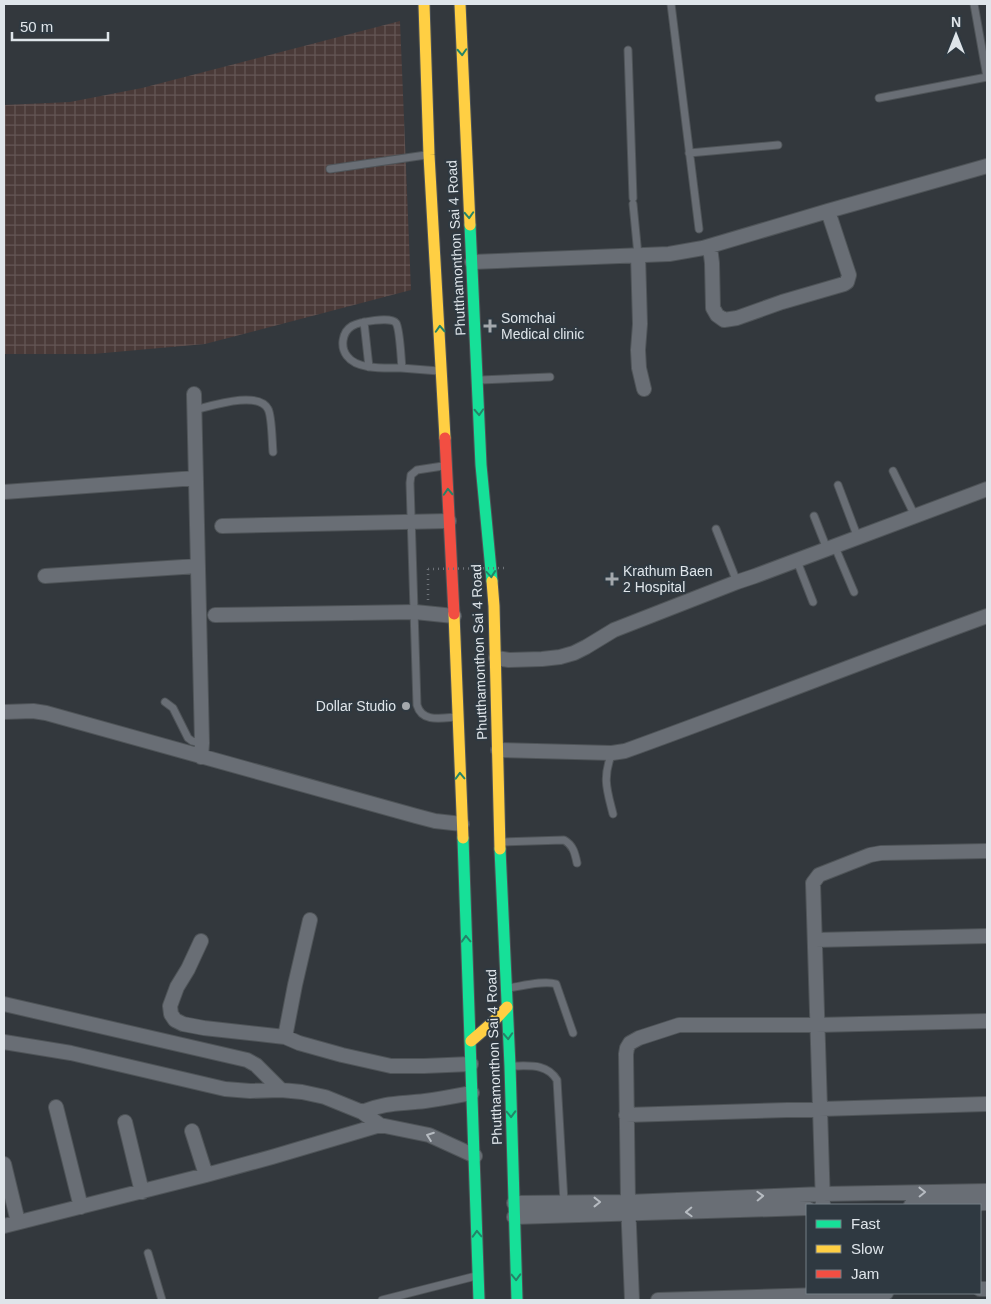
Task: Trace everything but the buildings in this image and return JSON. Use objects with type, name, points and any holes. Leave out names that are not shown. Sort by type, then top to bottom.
[{"type":"main road","name":"Phutthamonthon Sai 4 Road","points":[[424,4],[459,717],[479,1300]]},
{"type":"main road","name":"Phutthamonthon Sai 4 Road","points":[[460,4],[481,465],[494,606],[500,842],[510,1066],[517,1300]]},
{"type":"main road","points":[[470,1041],[493,1022],[507,1007]]},
{"type":"street","points":[[472,262],[669,254],[710,247],[987,166]]},
{"type":"street","points":[[710,247],[713,308],[717,315],[724,320],[737,318],[847,282],[849,275],[828,211]]},
{"type":"street","points":[[638,255],[640,324],[638,350],[639,368],[644,389]]},
{"type":"street","points":[[194,394],[201,750]]},
{"type":"street","points":[[4,492],[196,478]]},
{"type":"street","points":[[496,658],[509,660],[542,659],[574,653],[614,630],[987,489]]},
{"type":"street","points":[[222,526],[449,521]]},
{"type":"street","points":[[45,576],[198,566]]},
{"type":"street","points":[[215,615],[422,613],[454,616]]},
{"type":"street","points":[[498,750],[612,753],[625,751],[987,616]]},
{"type":"street","points":[[4,712],[33,711],[46,713],[201,750],[416,816],[462,824]]},
{"type":"street","points":[[823,1200],[813,883],[818,875],[864,857],[881,853],[987,851]]},
{"type":"street","points":[[284,1037],[310,920]]},
{"type":"street","points":[[815,940],[987,936]]},
{"type":"street","points":[[201,941],[177,987],[170,1006],[171,1014],[175,1020],[183,1024],[284,1037],[342,1055],[391,1066],[471,1064]]},
{"type":"street","points":[[4,1004],[247,1060],[256,1065],[281,1090]]},
{"type":"street","points":[[632,1300],[626,1115],[626,1054],[630,1043],[639,1038],[679,1026],[987,1021]]},
{"type":"street","points":[[4,1042],[71,1053],[225,1088],[250,1091],[281,1090],[325,1097],[362,1112],[380,1125],[429,1135],[475,1156]]},
{"type":"street","points":[[362,1112],[391,1103],[423,1101],[472,1093]]},
{"type":"street","points":[[626,1115],[987,1104]]},
{"type":"street","points":[[56,1107],[81,1207]]},
{"type":"street","points":[[125,1122],[142,1192]]},
{"type":"street","points":[[4,1226],[206,1175],[380,1125]]},
{"type":"street","points":[[192,1131],[206,1175]]},
{"type":"street","points":[[4,1164],[18,1222]]},
{"type":"street","points":[[514,1210],[564,1202],[629,1208],[987,1191]]},
{"type":"street","points":[[949,1204],[987,1203]]},
{"type":"street","points":[[514,1210],[806,1208]]},
{"type":"street","points":[[658,1300],[865,1294]]},
{"type":"lane","points":[[671,4],[698,229]]},
{"type":"lane","points":[[879,98],[987,77],[974,4]]},
{"type":"lane","points":[[628,50],[633,201],[638,255]]},
{"type":"lane","points":[[689,154],[778,145]]},
{"type":"lane","points":[[330,169],[430,154]]},
{"type":"lane","points":[[402,368],[397,324],[393,320],[364,322],[347,330],[344,337],[343,351],[348,359],[369,367],[442,372]]},
{"type":"lane","points":[[364,322],[369,367]]},
{"type":"lane","points":[[477,380],[550,377]]},
{"type":"lane","points":[[194,410],[246,399],[264,403],[269,410],[273,452]]},
{"type":"lane","points":[[446,465],[417,470],[411,475],[410,483],[412,522],[422,613],[417,704],[419,711],[433,718],[459,717]]},
{"type":"lane","points":[[893,471],[915,516]]},
{"type":"lane","points":[[838,485],[858,538]]},
{"type":"lane","points":[[814,516],[854,592]]},
{"type":"lane","points":[[716,529],[737,582]]},
{"type":"lane","points":[[797,561],[813,602]]},
{"type":"lane","points":[[165,702],[173,708],[188,738],[201,750]]},
{"type":"lane","points":[[612,753],[607,766],[606,785],[612,814]]},
{"type":"lane","points":[[500,842],[564,840],[575,853],[578,863]]},
{"type":"lane","points":[[506,988],[545,983],[556,984],[573,1033]]},
{"type":"lane","points":[[510,1066],[547,1069],[556,1080],[564,1202]]},
{"type":"lane","points":[[148,1253],[162,1300]]},
{"type":"lane","points":[[382,1300],[479,1275]]},
{"type":"path","points":[[422,613],[428,569],[508,568]]},
{"type":"shaded area","points":[[400,21],[411,290],[205,344],[93,354],[4,354],[4,105],[70,102],[142,88]]},
{"type":"traffic: fast","points":[[470,225],[481,465],[492,581]]},
{"type":"traffic: fast","points":[[463,838],[479,1300]]},
{"type":"traffic: fast","points":[[500,849],[510,1066],[517,1300]]},
{"type":"traffic: slow","points":[[424,4],[429,155],[445,438]]},
{"type":"traffic: slow","points":[[460,4],[470,225]]},
{"type":"traffic: slow","points":[[492,581],[500,849]]},
{"type":"traffic: slow","points":[[454,614],[463,838]]},
{"type":"traffic: slow","points":[[471,1041],[507,1007]]},
{"type":"traffic: jam","points":[[445,438],[454,614]]},
{"type":"place","name":"Somchai Medical clinic","points":[[490,326]]},
{"type":"place","name":"Krathum Baen 2 Hospital","points":[[612,579]]},
{"type":"place","name":"Dollar Studio","points":[[406,706]]}]
